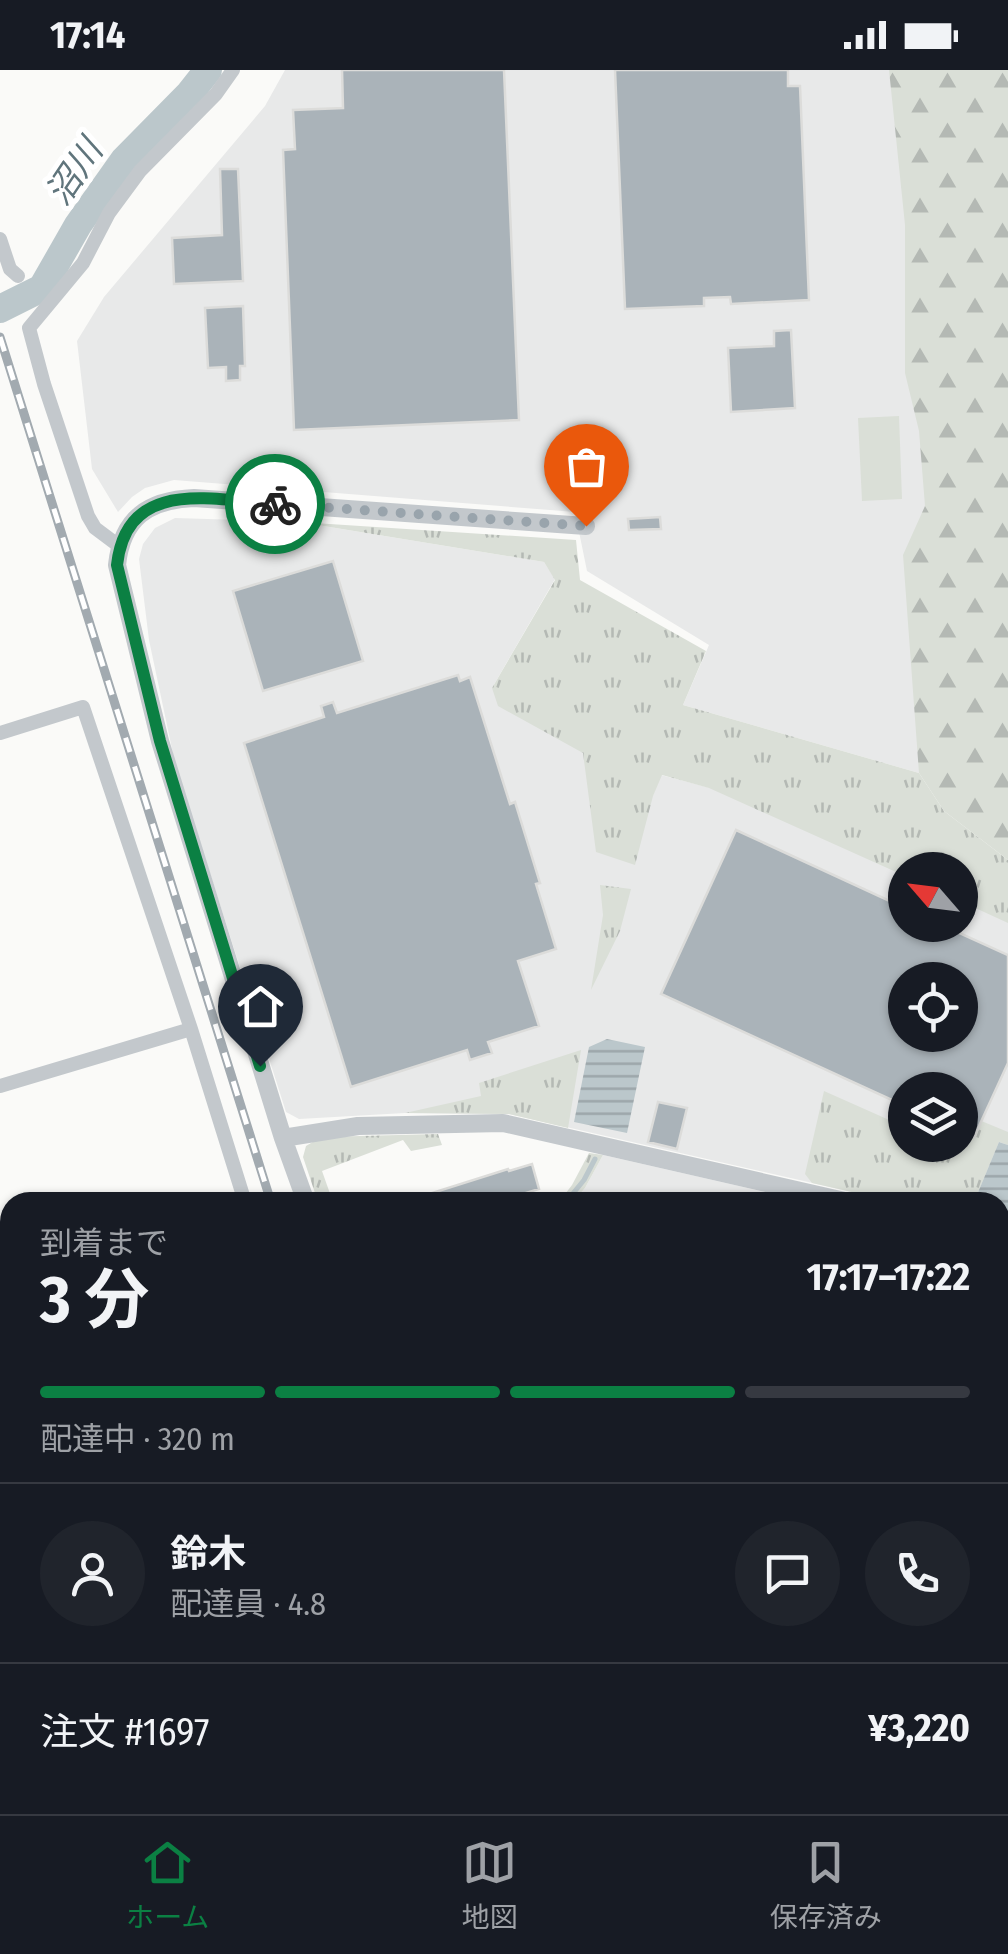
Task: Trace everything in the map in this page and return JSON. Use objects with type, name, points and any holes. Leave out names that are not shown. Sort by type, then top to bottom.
[{"type":"street","points":[[119,546],[94,528],[88,516],[28,328],[83,264],[109,213],[140,171],[216,94],[233,70]]},
{"type":"street","points":[[0,239],[10,269],[18,276]]},
{"type":"street","points":[[302,1192],[160,741],[117,565],[126,529],[154,505],[194,498],[586,526]]},
{"type":"street","points":[[0,733],[83,707],[241,1192]]},
{"type":"street","points":[[0,1086],[190,1029]]},
{"type":"street","points":[[283,1138],[358,1126],[502,1123],[806,1192]]},
{"type":"shaded area","points":[[285,70],[908,70],[942,775],[919,773],[683,705],[709,645],[587,571],[575,512],[174,480],[145,488],[118,512],[92,469],[77,341],[104,297],[265,106]]},
{"type":"shaded area","points":[[175,518],[299,522],[544,562],[555,579],[492,688],[584,753],[653,795],[661,775],[939,848],[945,852],[888,852],[888,942],[978,942],[978,874],[1008,894],[1008,1145],[1000,1142],[978,1192],[852,1192],[509,1114],[405,1113],[299,1119],[286,1112],[175,763],[149,640],[139,559],[143,544],[155,528]]},
{"type":"shaded area","points":[[607,1039],[645,1047],[627,1133],[574,1122],[589,1047]]},
{"type":"shaded area","points":[[999,1142],[1008,1145],[1008,1192],[978,1192]]},
{"type":"shaded area","points":[[603,1155],[765,1192],[582,1192]]},
{"type":"green space","points":[[889,70],[1008,70],[1008,860],[944,811],[919,773],[903,555],[925,506],[919,431],[905,373],[905,225]]},
{"type":"green space","points":[[899,416],[902,499],[862,501],[858,418]]},
{"type":"green space","points":[[299,522],[576,540],[580,580],[706,651],[683,705],[919,773],[944,811],[1008,860],[1008,923],[978,909],[978,852],[888,852],[888,868],[709,788],[662,775],[635,865],[596,852],[583,753],[498,706],[492,688],[555,580],[544,562]]},
{"type":"green space","points":[[600,885],[631,889],[620,931],[591,990],[603,915]]},
{"type":"green space","points":[[581,1050],[568,1128],[509,1114],[405,1113],[481,1096],[479,1083]]},
{"type":"green space","points":[[824,1091],[888,1119],[888,1162],[978,1162],[978,1120],[1008,1132],[1008,1145],[999,1142],[978,1192],[852,1192],[812,1183],[805,1174]]},
{"type":"green space","points":[[438,1134],[442,1145],[411,1151],[403,1140],[322,1171],[329,1192],[315,1192],[303,1157],[306,1146],[321,1137]]},
{"type":"green space","points":[[589,1153],[603,1155],[582,1192],[567,1192]]},
{"type":"building","points":[[342,70],[504,70],[519,420],[294,430],[283,150],[295,149],[293,110],[343,108]]},
{"type":"building","points":[[615,70],[788,70],[788,86],[800,86],[809,300],[731,304],[730,297],[704,298],[704,306],[625,309]]},
{"type":"building","points":[[220,169],[238,169],[243,281],[174,284],[172,238],[222,235]]},
{"type":"building","points":[[243,306],[245,366],[240,366],[240,380],[226,381],[226,367],[208,368],[205,308]]},
{"type":"building","points":[[791,330],[795,408],[731,412],[728,348],[774,346],[774,331]]},
{"type":"building","points":[[660,517],[661,529],[629,530],[628,519]]},
{"type":"building","points":[[333,561],[363,661],[263,691],[233,591]]},
{"type":"building","points":[[458,675],[460,681],[470,677],[510,804],[515,802],[556,949],[518,961],[539,1026],[488,1042],[492,1053],[470,1060],[467,1050],[351,1087],[244,743],[324,717],[321,706],[333,702],[337,713]]},
{"type":"building","points":[[736,830],[888,900],[888,942],[978,941],[1008,955],[1008,1063],[978,1128],[978,1072],[888,1072],[888,1098],[661,994]]},
{"type":"building","points":[[658,1102],[687,1108],[677,1149],[648,1142]]},
{"type":"building","points":[[532,1164],[539,1189],[435,1192],[508,1169]]},
{"type":"waterway","name":"沼川","points":[[0,309],[42,288],[78,225],[124,160],[208,70]]},
{"type":"waterway","points":[[574,1192],[595,1159]]},
{"type":"railway","points":[[0,337],[268,1192]]},
{"type":"way so far","points":[[275,504],[586,526]]},
{"type":"route","points":[[260,1066],[160,741],[117,565],[126,529],[154,505],[194,498],[275,504]]}]
